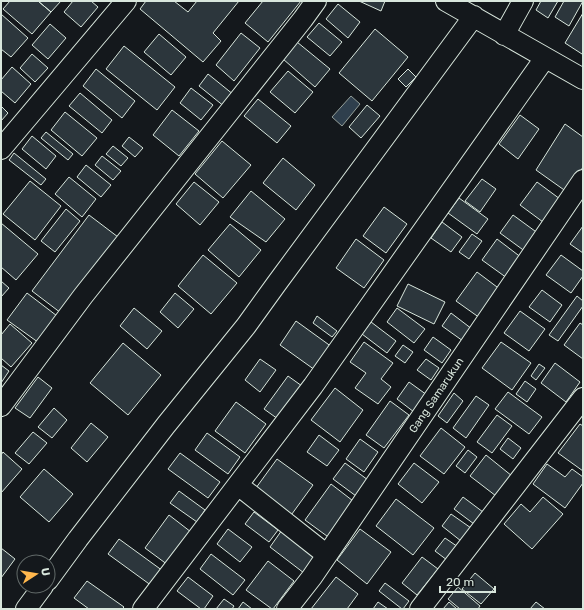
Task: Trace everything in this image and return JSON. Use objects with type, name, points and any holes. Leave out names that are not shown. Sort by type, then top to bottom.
[{"type":"street","points":[[1,149],[126,1]]},
{"type":"street","points":[[1,406],[83,296],[304,19],[316,1]]},
{"type":"street","points":[[446,1],[583,79]]},
{"type":"street","points":[[504,35],[523,1]]},
{"type":"street","points":[[56,569],[166,425],[246,326],[474,16]]},
{"type":"street","points":[[143,609],[313,386],[545,58]]},
{"type":"street","name":"Gang Samarukun","points":[[287,609],[312,578],[583,180]]},
{"type":"street","points":[[420,609],[583,398]]},
{"type":"street","points":[[238,485],[327,555]]},
{"type":"street","points":[[26,609],[37,594]]},
{"type":"water","points":[[351,96],[360,104],[342,126],[332,117]]},
{"type":"building","points":[[10,1],[38,1],[51,12],[32,34],[3,9]]},
{"type":"building","points":[[38,1],[61,1],[51,12]]},
{"type":"building","points":[[73,1],[91,1],[98,7],[81,27],[64,12]]},
{"type":"building","points":[[146,1],[174,1],[188,12],[197,1],[239,1],[213,33],[221,41],[203,62],[140,9]]},
{"type":"building","points":[[263,1],[301,1],[268,42],[245,23]]},
{"type":"building","points":[[359,1],[385,1],[381,11]]},
{"type":"building","points":[[541,1],[558,1],[548,18],[536,10]]},
{"type":"building","points":[[564,1],[583,1],[569,26],[555,17]]},
{"type":"building","points":[[338,4],[360,22],[348,38],[326,19]]},
{"type":"building","points":[[583,13],[583,53],[582,54],[565,43]]},
{"type":"building","points":[[1,14],[28,38],[11,57],[1,49]]},
{"type":"building","points":[[319,23],[342,42],[330,56],[307,37]]},
{"type":"building","points":[[50,24],[66,38],[48,59],[32,45]]},
{"type":"building","points":[[375,29],[408,57],[372,101],[339,73]]},
{"type":"building","points":[[241,33],[260,48],[234,81],[216,65]]},
{"type":"building","points":[[159,34],[186,57],[171,75],[144,52]]},
{"type":"building","points":[[297,42],[330,69],[315,87],[283,59]]},
{"type":"building","points":[[124,46],[175,87],[157,110],[106,69]]},
{"type":"building","points":[[32,54],[48,68],[35,82],[20,68]]},
{"type":"building","points":[[12,67],[31,84],[15,103],[1,91],[1,80]]},
{"type":"building","points":[[96,69],[135,101],[122,118],[83,86]]},
{"type":"building","points":[[408,69],[416,77],[406,87],[398,79]]},
{"type":"building","points":[[288,71],[313,92],[295,113],[270,92]]},
{"type":"building","points":[[208,74],[234,95],[225,107],[199,86]]},
{"type":"building","points":[[191,88],[213,105],[201,120],[180,103]]},
{"type":"building","points":[[80,93],[112,120],[102,133],[69,106]]},
{"type":"building","points":[[258,99],[291,126],[277,143],[244,116]]},
{"type":"building","points":[[367,105],[380,116],[361,138],[349,127]]},
{"type":"building","points":[[1,106],[8,113],[1,121]]},
{"type":"building","points":[[172,110],[199,131],[179,156],[153,135]]},
{"type":"building","points":[[65,112],[97,138],[82,156],[51,130]]},
{"type":"building","points":[[520,115],[539,129],[518,159],[499,144]]},
{"type":"building","points":[[565,124],[583,137],[583,167],[567,192],[536,170]]},
{"type":"building","points":[[46,132],[73,154],[68,160],[41,138]]},
{"type":"building","points":[[32,136],[56,156],[46,169],[22,149]]},
{"type":"building","points":[[129,137],[143,148],[135,157],[122,146]]},
{"type":"building","points":[[222,141],[251,165],[223,198],[195,174]]},
{"type":"building","points":[[113,146],[128,158],[121,166],[106,154]]},
{"type":"building","points":[[14,153],[46,179],[41,185],[9,160]]},
{"type":"building","points":[[102,156],[121,171],[113,180],[95,165]]},
{"type":"building","points":[[283,158],[315,185],[296,210],[263,183]]},
{"type":"building","points":[[86,165],[111,185],[101,197],[77,177]]},
{"type":"building","points":[[69,177],[96,199],[82,217],[55,194]]},
{"type":"building","points":[[482,179],[496,189],[480,212],[465,201]]},
{"type":"building","points":[[30,181],[61,206],[35,240],[3,214]]},
{"type":"building","points":[[194,182],[219,202],[200,225],[176,204]]},
{"type":"building","points":[[537,182],[560,199],[543,222],[520,205]]},
{"type":"building","points":[[251,191],[285,219],[266,242],[230,217]]},
{"type":"building","points":[[459,198],[488,219],[477,234],[448,213]]},
{"type":"building","points":[[384,207],[407,224],[386,253],[363,236]]},
{"type":"building","points":[[66,209],[80,221],[55,252],[41,241]]},
{"type":"building","points":[[89,215],[118,237],[61,313],[32,291]]},
{"type":"building","points":[[513,215],[539,234],[526,252],[500,233]]},
{"type":"building","points":[[442,222],[462,237],[451,252],[431,238]]},
{"type":"building","points":[[1,223],[38,254],[16,280],[1,267]]},
{"type":"building","points":[[230,224],[261,250],[239,277],[208,250]]},
{"type":"building","points":[[583,226],[583,253],[570,244]]},
{"type":"building","points":[[472,234],[482,241],[469,259],[459,252]]},
{"type":"building","points":[[356,239],[384,260],[364,288],[336,268]]},
{"type":"building","points":[[497,239],[522,258],[507,278],[482,260]]},
{"type":"building","points":[[203,255],[237,283],[211,314],[178,286]]},
{"type":"building","points":[[561,255],[583,271],[583,276],[571,293],[546,275]]},
{"type":"building","points":[[477,272],[501,290],[480,318],[456,301]]},
{"type":"building","points":[[1,281],[9,288],[1,297]]},
{"type":"building","points":[[408,284],[445,302],[434,324],[397,306]]},
{"type":"building","points":[[542,290],[562,305],[550,322],[529,307]]},
{"type":"building","points":[[27,293],[61,319],[42,345],[7,320]]},
{"type":"building","points":[[175,293],[194,309],[178,328],[160,312]]},
{"type":"building","points":[[577,296],[583,301],[583,306],[558,341],[549,335]]},
{"type":"building","points":[[134,308],[162,331],[147,349],[120,326]]},
{"type":"building","points":[[397,308],[425,329],[414,343],[387,322]]},
{"type":"building","points":[[520,311],[545,329],[529,351],[504,333]]},
{"type":"building","points":[[451,313],[472,329],[463,341],[442,326]]},
{"type":"building","points":[[317,316],[337,331],[332,337],[313,323]]},
{"type":"building","points":[[296,321],[332,347],[315,370],[280,345]]},
{"type":"building","points":[[371,322],[396,341],[387,353],[362,334]]},
{"type":"building","points":[[580,323],[583,325],[583,359],[564,345]]},
{"type":"building","points":[[10,324],[32,343],[11,367],[1,358],[1,335]]},
{"type":"building","points":[[433,337],[451,350],[442,363],[424,350]]},
{"type":"building","points":[[364,342],[393,363],[381,379],[391,387],[378,404],[355,388],[366,373],[350,362]]},
{"type":"building","points":[[501,342],[531,363],[512,390],[482,368]]},
{"type":"building","points":[[123,343],[161,375],[128,415],[90,383]]},
{"type":"building","points":[[403,345],[413,352],[405,363],[395,356]]},
{"type":"building","points":[[260,359],[276,370],[260,392],[245,380]]},
{"type":"building","points":[[426,359],[439,368],[431,380],[417,370]]},
{"type":"building","points":[[555,363],[580,382],[566,402],[541,383]]},
{"type":"building","points":[[539,364],[545,368],[536,380],[531,376]]},
{"type":"building","points":[[1,365],[9,371],[1,383]]},
{"type":"building","points":[[288,376],[302,386],[278,419],[264,409]]},
{"type":"building","points":[[38,377],[52,388],[30,418],[15,408]]},
{"type":"building","points":[[525,381],[536,389],[527,402],[516,394]]},
{"type":"building","points":[[409,382],[427,395],[414,412],[397,399]]},
{"type":"building","points":[[335,388],[363,410],[340,442],[311,420]]},
{"type":"building","points":[[508,392],[542,417],[529,434],[495,409]]},
{"type":"building","points":[[454,393],[463,401],[447,423],[438,416]]},
{"type":"building","points":[[476,396],[489,405],[466,438],[453,428]]},
{"type":"building","points":[[390,401],[409,415],[384,448],[366,435]]},
{"type":"building","points":[[236,402],[266,424],[245,453],[215,431]]},
{"type":"building","points":[[54,408],[67,420],[52,438],[38,427]]},
{"type":"building","points":[[497,415],[512,426],[492,453],[477,442]]},
{"type":"building","points":[[91,423],[108,437],[87,462],[71,448]]},
{"type":"building","points":[[580,424],[583,426],[583,471],[558,453]]},
{"type":"building","points":[[441,428],[465,447],[444,474],[420,456]]},
{"type":"building","points":[[33,432],[47,443],[29,464],[15,453]]},
{"type":"building","points":[[207,433],[240,457],[228,474],[195,450]]},
{"type":"building","points":[[319,435],[339,450],[327,466],[307,452]]},
{"type":"building","points":[[508,438],[521,448],[513,459],[500,449]]},
{"type":"building","points":[[360,439],[378,452],[364,472],[346,459]]},
{"type":"building","points":[[468,450],[477,457],[465,473],[456,466]]},
{"type":"building","points":[[3,452],[22,469],[1,493],[1,455]]},
{"type":"building","points":[[180,453],[220,482],[208,498],[168,469]]},
{"type":"building","points":[[486,455],[512,476],[496,496],[470,476]]},
{"type":"building","points":[[277,459],[313,485],[289,518],[253,492]]},
{"type":"building","points":[[345,463],[368,480],[356,496],[333,479]]},
{"type":"building","points":[[414,463],[439,482],[422,503],[398,484]]},
{"type":"building","points":[[547,464],[565,477],[572,469],[583,477],[583,483],[565,508],[533,484]]},
{"type":"building","points":[[44,469],[73,494],[49,522],[20,497]]},
{"type":"building","points":[[331,484],[357,504],[331,539],[305,520]]},
{"type":"building","points":[[179,491],[205,510],[197,522],[170,503]]},
{"type":"building","points":[[463,497],[483,512],[474,524],[454,509]]},
{"type":"building","points":[[543,497],[563,514],[532,549],[504,524],[521,504],[530,512]]},
{"type":"building","points":[[396,499],[434,528],[413,555],[376,526]]},
{"type":"building","points":[[254,512],[278,530],[269,542],[245,524]]},
{"type":"building","points":[[451,514],[471,528],[461,541],[442,526]]},
{"type":"building","points":[[169,515],[191,532],[168,565],[145,548]]},
{"type":"building","points":[[228,529],[252,547],[240,562],[217,544]]},
{"type":"building","points":[[360,529],[391,552],[367,584],[337,560]]},
{"type":"building","points":[[282,530],[316,557],[304,573],[270,547]]},
{"type":"building","points":[[445,538],[461,549],[451,563],[435,551]]},
{"type":"building","points":[[119,539],[163,571],[152,586],[108,554]]},
{"type":"building","points":[[1,548],[15,559],[1,578]]},
{"type":"building","points":[[211,554],[245,580],[233,595],[200,569]]},
{"type":"building","points":[[422,557],[438,569],[417,595],[402,583]]},
{"type":"building","points":[[268,561],[294,581],[273,609],[246,590]]},
{"type":"building","points":[[475,573],[494,589],[481,604],[462,589]]},
{"type":"building","points":[[188,577],[213,596],[204,609],[201,609],[177,591]]},
{"type":"building","points":[[336,577],[358,594],[347,609],[311,609]]},
{"type":"building","points":[[87,581],[124,607],[122,609],[89,609],[74,598]]},
{"type":"building","points":[[385,583],[409,601],[403,609],[379,591]]},
{"type":"building","points":[[458,587],[480,606],[478,609],[460,609],[448,599]]},
{"type":"building","points":[[224,599],[234,606],[232,609],[216,609]]},
{"type":"building","points":[[243,602],[252,609],[238,609]]},
{"type":"building","points":[[378,602],[388,609],[373,609]]},
{"type":"building","points":[[449,602],[457,609],[443,609]]},
{"type":"building","points":[[536,602],[545,609],[530,609]]}]
